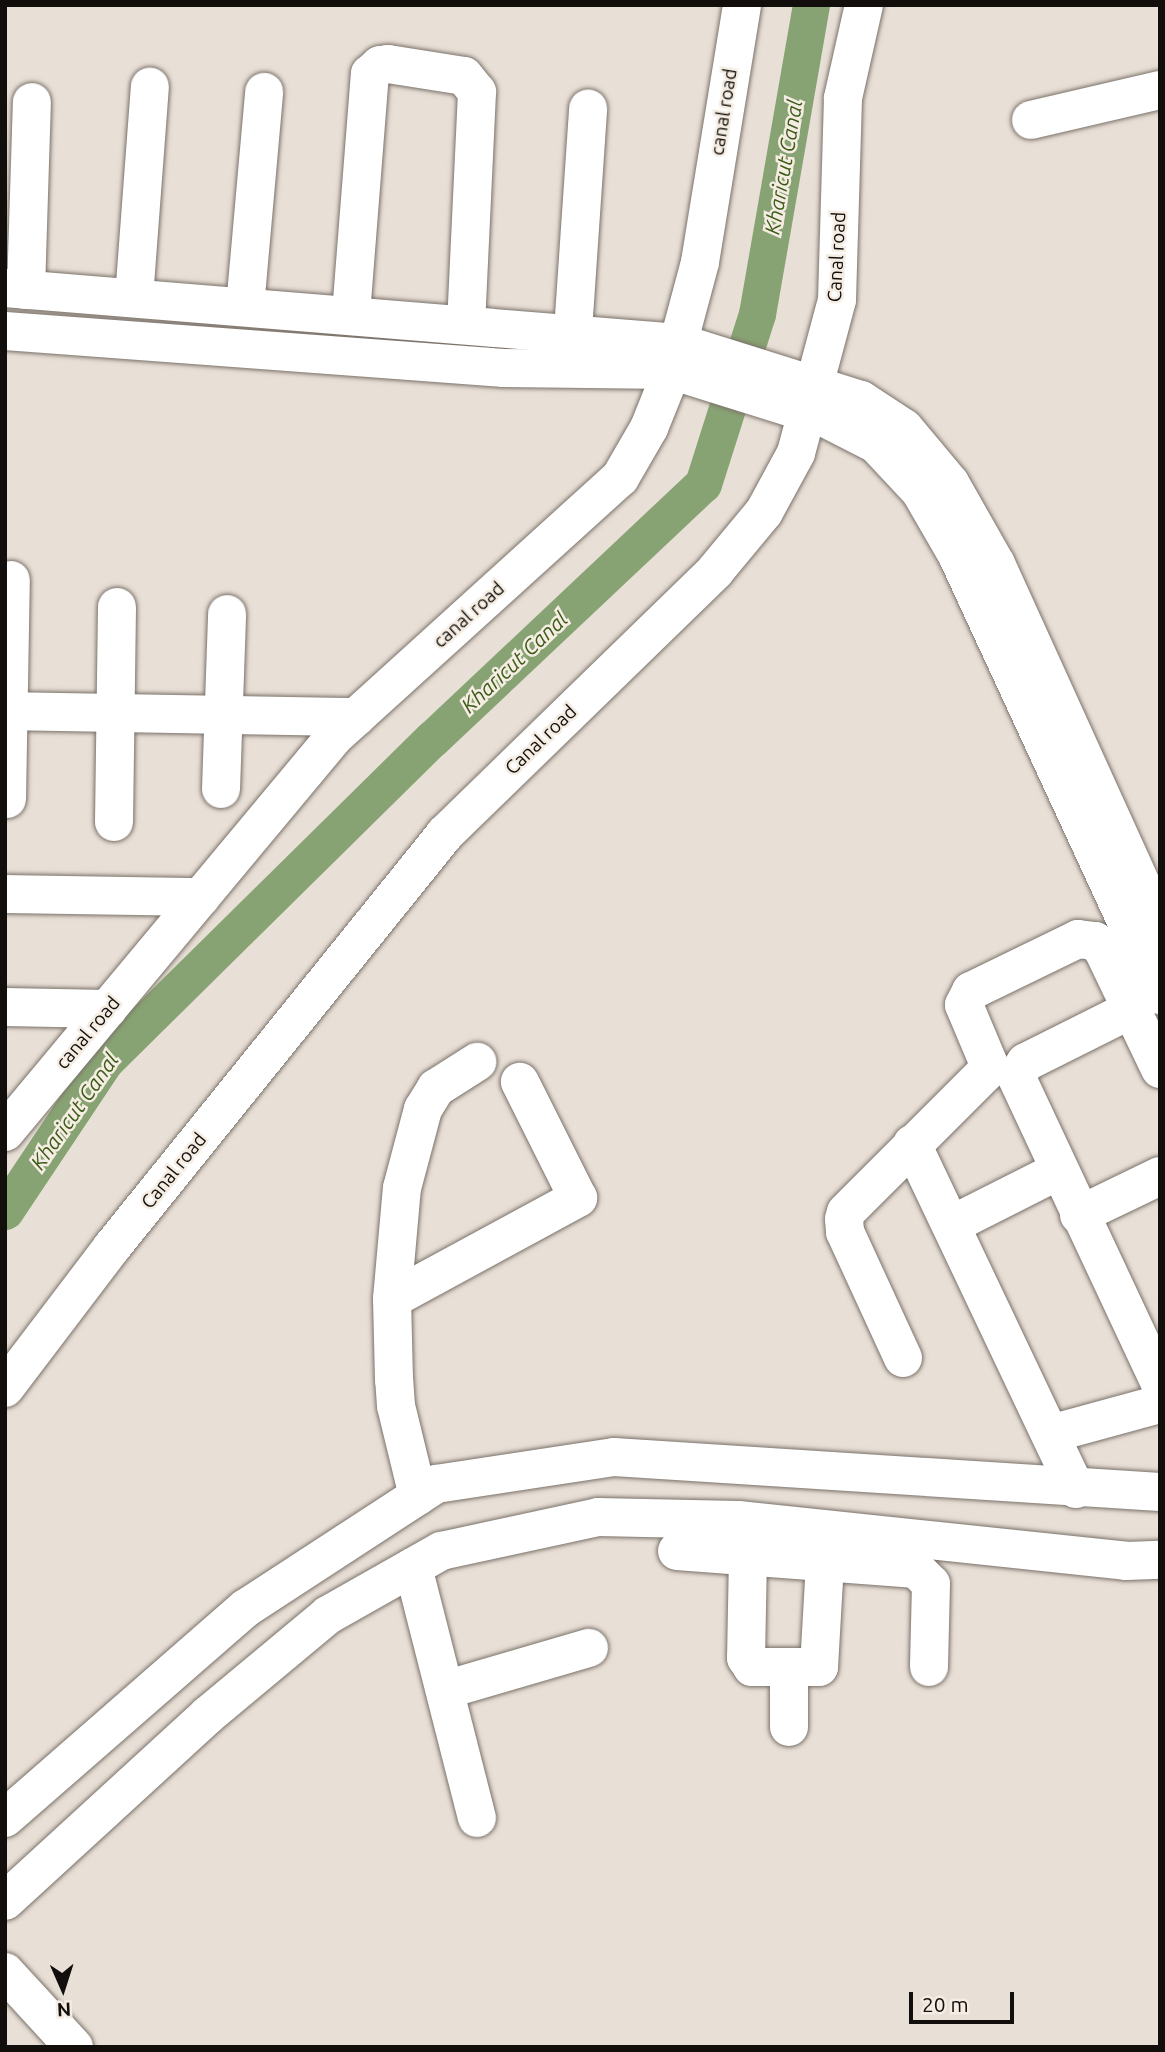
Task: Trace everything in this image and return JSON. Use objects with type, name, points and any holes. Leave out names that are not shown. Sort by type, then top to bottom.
[{"type":"street","name":"canal road","points":[[10,1122],[108,1009],[334,737],[620,478],[649,428],[677,357],[700,262],[742,5]]},
{"type":"street","name":"Canal road","points":[[5,1388],[86,1279],[445,834],[715,571],[764,512],[796,453],[837,300],[843,98],[864,5]]},
{"type":"street","points":[[351,314],[370,74],[380,65],[388,64],[464,76],[477,92],[467,323]]},
{"type":"street","points":[[134,299],[150,87]]},
{"type":"street","points":[[1031,120],[1160,90]]},
{"type":"street","points":[[245,307],[264,92]]},
{"type":"street","points":[[32,102],[16,289],[573,331],[677,357],[809,400],[861,400],[904,428],[950,483],[996,564],[1160,925]]},
{"type":"street","points":[[573,331],[588,109]]},
{"type":"street","points":[[5,331],[504,368],[677,357]]},
{"type":"street","points":[[809,400],[827,419],[876,444],[920,491],[957,555],[1017,679],[1146,1002],[1160,1069]]},
{"type":"street","points":[[7,799],[6,711],[11,580]]},
{"type":"street","points":[[114,822],[117,607]]},
{"type":"street","points":[[221,789],[227,614]]},
{"type":"street","points":[[6,711],[356,717]]},
{"type":"street","points":[[5,894],[201,898]]},
{"type":"street","points":[[903,1358],[845,1232],[844,1220],[912,1144],[985,1073],[988,1062],[964,1005],[971,991],[1078,939],[1095,941],[1146,1002]]},
{"type":"street","points":[[1146,1002],[1026,1062],[1016,1076],[1058,1171],[1160,1383]]},
{"type":"street","points":[[5,1007],[108,1009]]},
{"type":"street","points":[[418,1496],[396,1406],[392,1299],[402,1188],[423,1108],[436,1088],[477,1062]]},
{"type":"street","points":[[392,1299],[578,1198],[520,1082]]},
{"type":"street","points":[[912,1144],[1076,1489]]},
{"type":"street","points":[[951,1225],[1058,1171]]},
{"type":"street","points":[[1079,1215],[1160,1176]]},
{"type":"street","points":[[1050,1434],[1160,1404]]},
{"type":"street","points":[[5,1818],[246,1608],[436,1484],[614,1457],[1076,1489],[1160,1492]]},
{"type":"street","points":[[5,1901],[208,1715],[328,1615],[441,1551],[598,1517],[916,1569],[923,1573],[931,1584],[929,1667]]},
{"type":"street","points":[[748,1556],[747,1663],[814,1669],[822,1662],[804,1549]]},
{"type":"street","points":[[677,1551],[748,1556],[804,1549],[1160,1560]]},
{"type":"street","points":[[413,1567],[477,1818]]},
{"type":"street","points":[[445,1690],[589,1648]]},
{"type":"street","points":[[789,1668],[789,1727]]},
{"type":"street","points":[[5,1972],[71,2046]]},
{"type":"waterway","name":"Kharicut Canal","points":[[5,1211],[105,1061],[432,739],[703,484],[757,314],[811,5]]}]
